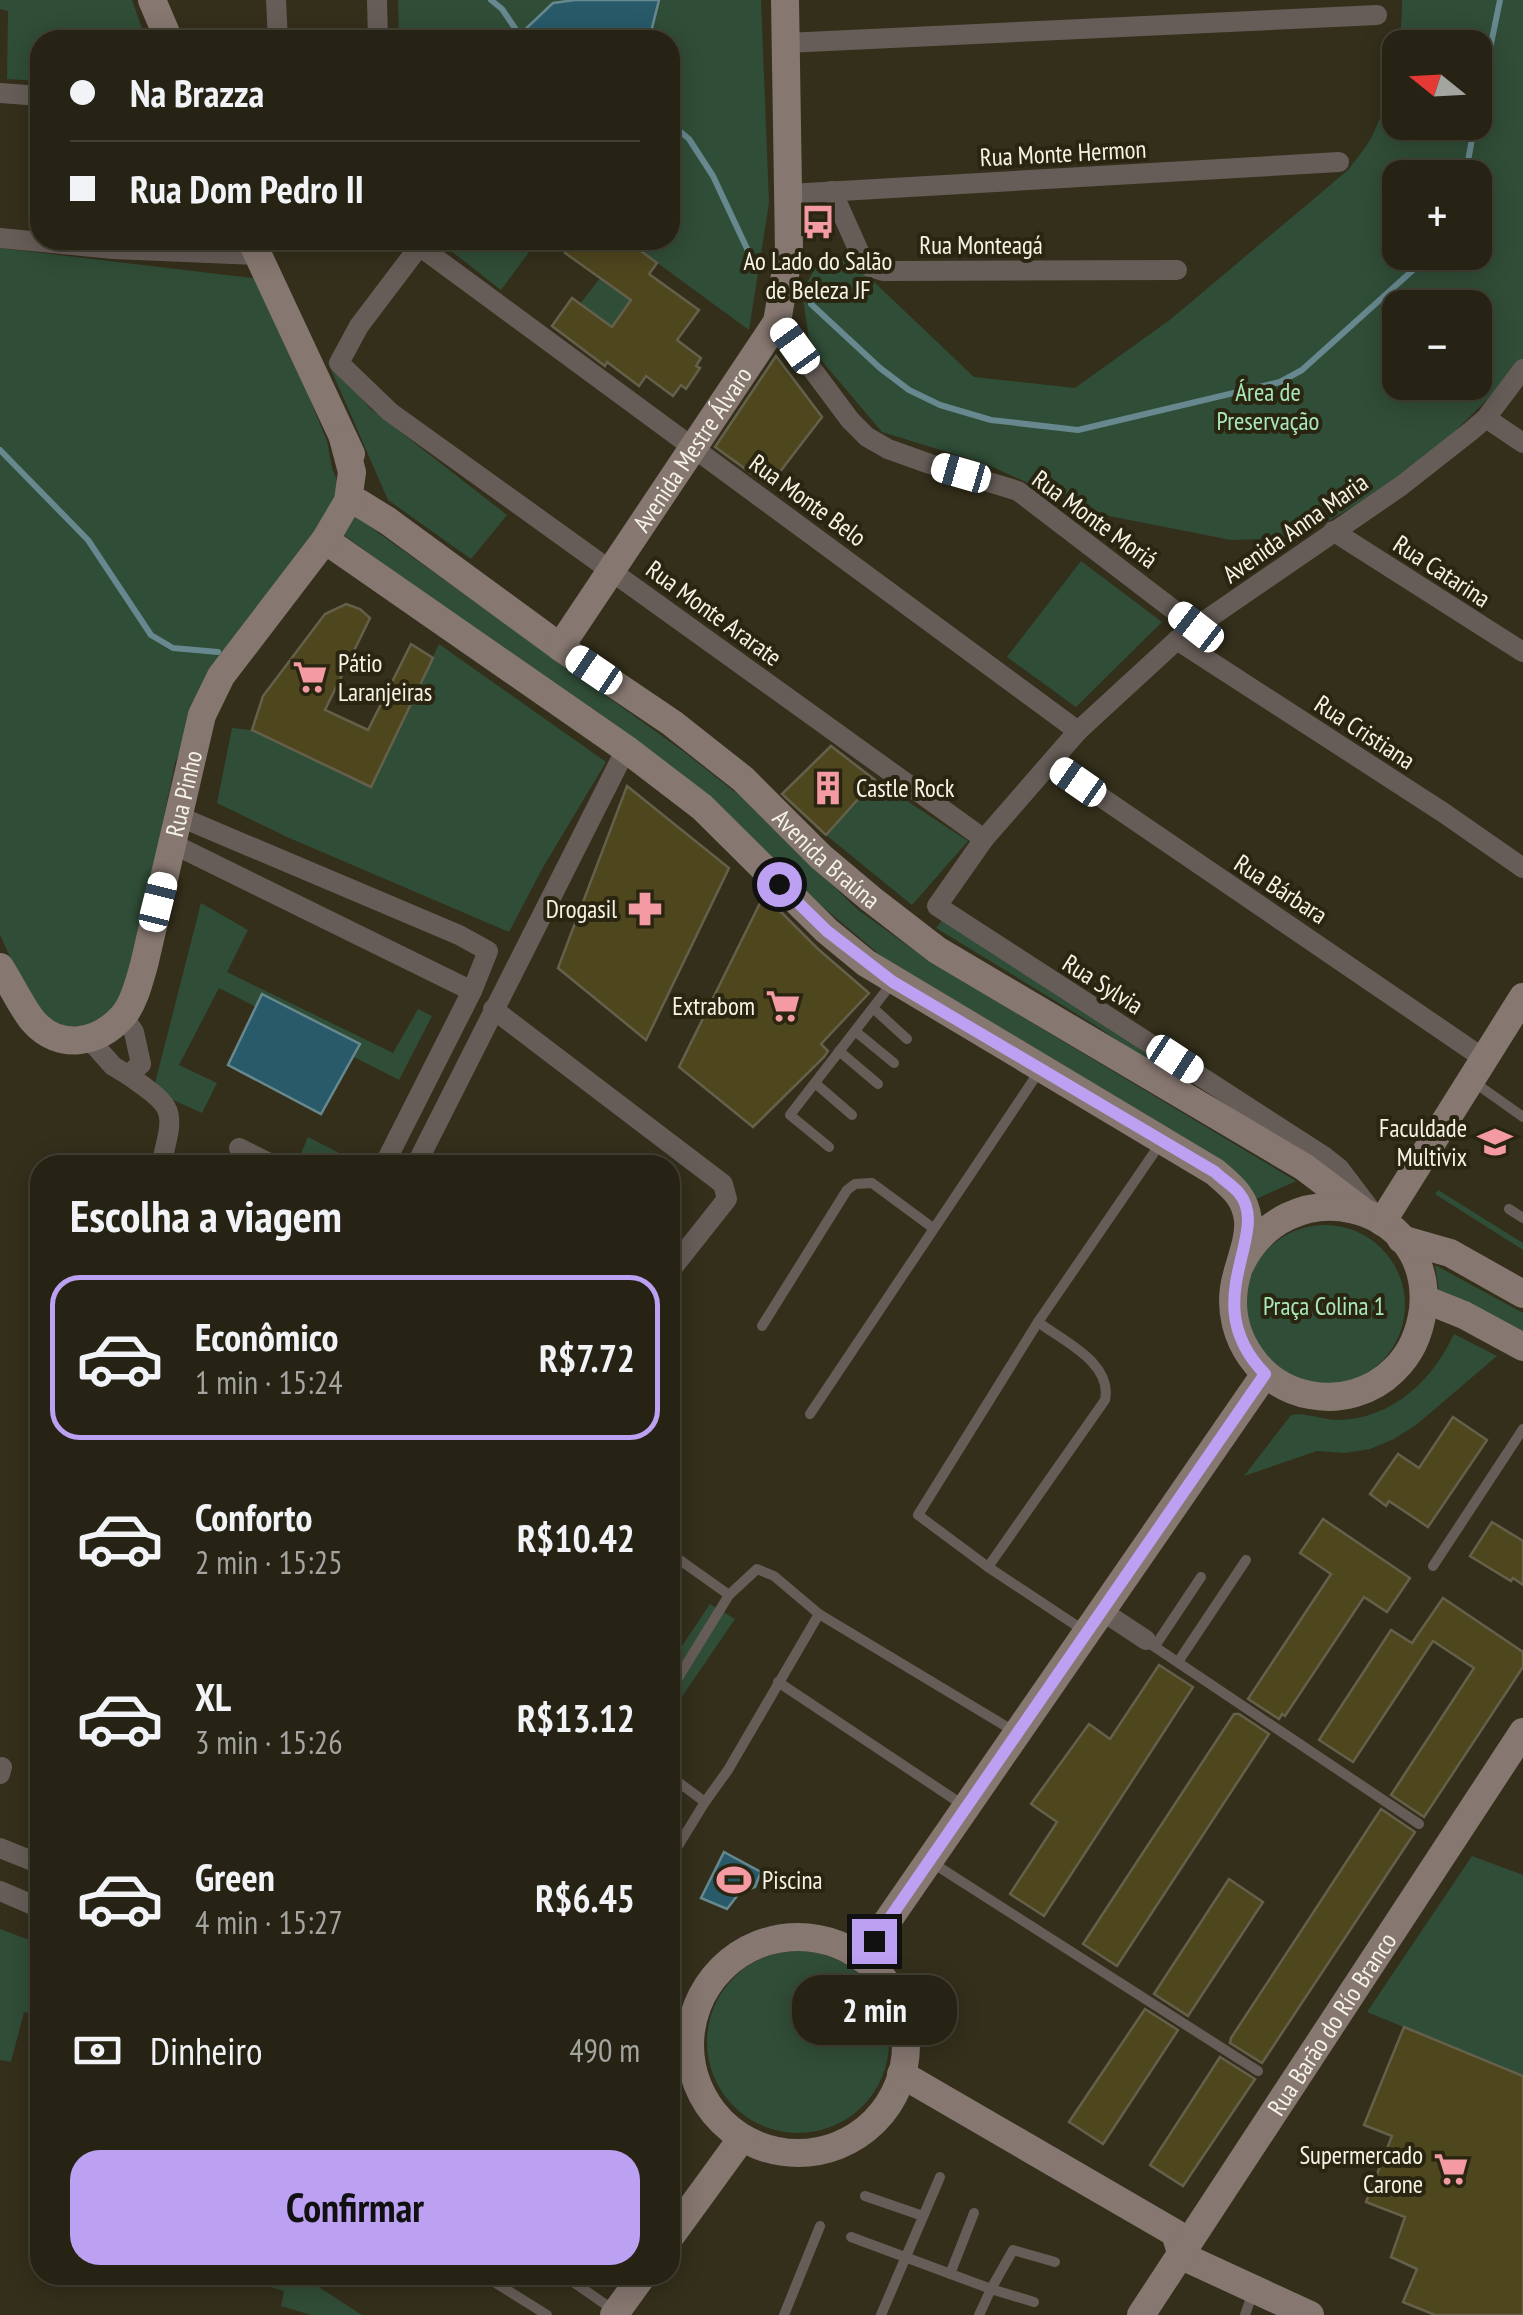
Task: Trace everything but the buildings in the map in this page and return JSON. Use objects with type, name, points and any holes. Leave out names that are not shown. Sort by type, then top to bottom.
[{"type":"street","points":[[152,0],[165,30]]},
{"type":"street","points":[[276,0],[278,30]]},
{"type":"street","points":[[377,0],[378,30]]},
{"type":"street","name":"Avenida Mestre Álvaro","points":[[560,647],[777,322],[789,252],[785,0]]},
{"type":"street","points":[[786,43],[1377,16]]},
{"type":"street","points":[[0,93],[30,95]]},
{"type":"street","name":"Rua Monte Hermon","points":[[790,194],[1340,162]]},
{"type":"street","name":"Rua Monteagá","points":[[832,192],[862,258],[870,267],[883,271],[1177,270]]},
{"type":"street","points":[[0,238],[30,241]]},
{"type":"street","name":"Avenida Braúna","points":[[255,250],[343,438],[388,521],[672,723],[743,779],[822,857],[937,950],[1304,1166],[1382,1224],[1450,1253],[1523,1294]]},
{"type":"street","name":"Rua Monte Ararate","points":[[410,250],[338,363],[390,412],[984,839]]},
{"type":"street","name":"Rua Monte Belo","points":[[422,250],[1078,731]]},
{"type":"street","name":"Rua Monte Moriá","points":[[777,322],[867,437],[888,449],[1018,491],[1196,627]]},
{"type":"street","name":"Avenida Anna Maria","points":[[936,906],[984,839],[1078,731],[1177,640],[1401,486],[1486,418],[1523,369]]},
{"type":"street","points":[[1486,418],[1523,443]]},
{"type":"street","name":"Avenida Braúna","points":[[343,438],[352,472],[348,501]]},
{"type":"street","points":[[348,501],[360,502],[388,521]]},
{"type":"street","name":"Rua Pinho","points":[[123,1016],[137,989],[210,696],[221,676],[325,540],[348,501]]},
{"type":"street","name":"Rua Catarina","points":[[1333,531],[1523,652]]},
{"type":"street","name":"Avenida Braúna","points":[[325,540],[626,749],[702,807],[827,931],[893,982],[1215,1172],[1241,1195],[1249,1224],[1238,1270]]},
{"type":"street","name":"Rua Cristiana","points":[[1177,640],[1523,868]]},
{"type":"street","points":[[421,1155],[626,749]]},
{"type":"street","name":"Rua Bárbara","points":[[1052,762],[1476,1068]]},
{"type":"street","points":[[175,830],[472,991]]},
{"type":"street","points":[[175,830],[484,946],[487,956],[472,991],[389,1155]]},
{"type":"street","name":"Rua Sylvia","points":[[936,906],[1325,1157],[1339,1168],[1382,1224]]},
{"type":"street","points":[[0,966],[32,1020],[68,1042],[90,1040],[123,1016],[134,1032],[135,1070],[167,1104],[171,1117],[162,1155]]},
{"type":"street","points":[[1382,1224],[1476,1068],[1522,1002]]},
{"type":"street","points":[[494,1008],[723,1184],[728,1198],[680,1258]]},
{"type":"street","points":[[90,1040],[113,1066],[135,1070]]},
{"type":"street","points":[[239,1148],[253,1155]]},
{"type":"street","points":[[1338,1206],[1382,1224],[1417,1267],[1424,1299],[1421,1323],[1404,1359],[1394,1371],[1368,1388],[1338,1397],[1292,1390],[1265,1374],[1247,1352],[1236,1326],[1233,1298],[1238,1270],[1260,1234],[1294,1212],[1338,1206]]},
{"type":"street","points":[[1424,1299],[1464,1315],[1523,1347]]},
{"type":"street","points":[[862,1958],[1265,1374]]},
{"type":"street","points":[[1095,1622],[1150,1643]]},
{"type":"street","name":"Rua Barão do Río Branco","points":[[1141,2315],[1523,1732]]},
{"type":"street","points":[[0,1848],[30,1860]]},
{"type":"street","points":[[0,1891],[30,1904]]},
{"type":"street","points":[[800,1936],[833,1942],[862,1958],[888,1986],[900,2012],[906,2043],[902,2074],[880,2115],[844,2142],[800,2154],[770,2150],[742,2138],[716,2117],[706,2103],[690,2056],[697,2007],[713,1978],[738,1955],[784,1938],[800,1936]]},
{"type":"street","points":[[902,2074],[1175,2233],[1182,2256],[1250,2303],[1310,2315]]},
{"type":"street","points":[[680,2223],[742,2138]]},
{"type":"street","points":[[615,2313],[636,2285]]},
{"type":"lane","points":[[829,1147],[790,1114],[893,982]]},
{"type":"lane","points":[[872,1008],[907,1039]]},
{"type":"lane","points":[[855,1031],[894,1064]]},
{"type":"lane","points":[[839,1052],[878,1084]]},
{"type":"lane","points":[[1476,1068],[1523,1117]]},
{"type":"lane","points":[[810,1414],[1040,1069]]},
{"type":"lane","points":[[814,1083],[852,1115]]},
{"type":"lane","points":[[1095,1622],[988,1568],[918,1514],[1038,1322],[1162,1142]]},
{"type":"lane","points":[[762,1326],[846,1190],[855,1184],[872,1183],[933,1228]]},
{"type":"lane","points":[[1508,1209],[1523,1218]]},
{"type":"lane","points":[[988,1568],[1104,1400],[1107,1388],[1105,1376],[1096,1366],[1038,1322]]},
{"type":"lane","points":[[1433,1566],[1523,1428]]},
{"type":"lane","points":[[680,1559],[730,1595]]},
{"type":"lane","points":[[1178,1662],[1246,1560]]},
{"type":"lane","points":[[680,1675],[730,1595],[756,1569],[774,1576],[818,1614],[1018,1734]]},
{"type":"lane","points":[[1201,1576],[1150,1643],[1419,1824]]},
{"type":"lane","points":[[680,1843],[728,1770],[818,1614]]},
{"type":"lane","points":[[778,1682],[967,1808]]},
{"type":"lane","points":[[680,1783],[705,1802]]},
{"type":"lane","points":[[930,1861],[1258,2071]]},
{"type":"lane","points":[[880,2315],[940,2178]]},
{"type":"lane","points":[[865,2196],[923,2216]]},
{"type":"lane","points":[[950,2274],[974,2213]]},
{"type":"lane","points":[[784,2315],[820,2226]]},
{"type":"lane","points":[[851,2237],[1034,2302]]},
{"type":"lane","points":[[980,2315],[1013,2250],[1055,2262]]},
{"type":"lane","points":[[499,2285],[548,2315]]},
{"type":"lane","points":[[577,2285],[615,2313]]},
{"type":"green space","points":[[0,0],[132,0],[142,30],[30,30],[30,80],[7,79],[8,11],[0,9]]},
{"type":"green space","points":[[398,0],[761,0],[769,203],[749,330],[640,250],[680,250],[680,30],[399,30]]},
{"type":"green space","name":"Área de Preservação","points":[[1402,0],[1523,0],[1523,364],[1492,395],[1492,290],[1382,290],[1382,400],[1487,400],[1418,468],[1300,538],[1231,540],[1094,513],[986,464],[882,432],[821,360],[809,339],[802,292],[822,255],[844,258],[974,377],[1075,388],[1171,319],[1348,170],[1371,138],[1382,112],[1382,140],[1492,140],[1492,30],[1400,30]]},
{"type":"green space","points":[[0,248],[261,279],[327,441],[343,496],[206,688],[175,763],[127,992],[112,1014],[80,1034],[48,1022],[28,996],[0,935]]},
{"type":"green space","points":[[450,250],[531,250],[501,290]]},
{"type":"green space","points":[[600,278],[631,300],[612,327],[580,304]]},
{"type":"green space","points":[[327,360],[371,409],[507,515],[471,559],[388,500]]},
{"type":"green space","points":[[355,516],[683,751],[740,796],[857,909],[929,961],[1296,1181],[1254,1200],[892,965],[790,879],[733,818],[341,533]]},
{"type":"green space","points":[[1081,561],[1162,622],[1076,707],[1007,657]]},
{"type":"green space","points":[[439,644],[606,762],[509,932],[217,803],[232,728],[252,730],[371,786]]},
{"type":"green space","points":[[875,780],[968,841],[912,905],[826,835]]},
{"type":"green space","points":[[201,903],[248,930],[227,972],[393,1053],[418,1009],[432,1016],[399,1080],[219,988],[179,1065],[217,1083],[202,1113],[153,1091]]},
{"type":"green space","points":[[943,919],[1173,1067],[1166,1074],[1098,1027],[936,928]]},
{"type":"green space","points":[[308,1137],[343,1155],[300,1155]]},
{"type":"green space","points":[[1438,1190],[1523,1243],[1523,1250],[1435,1194]]},
{"type":"green space","name":"Praça Colina 1","points":[[1325,1225],[1356,1231],[1382,1248],[1399,1274],[1405,1305],[1399,1336],[1382,1362],[1356,1379],[1325,1385],[1294,1379],[1268,1362],[1251,1336],[1245,1305],[1251,1274],[1268,1248],[1294,1231]]},
{"type":"green space","points":[[1435,1265],[1523,1313],[1523,1341],[1439,1292]]},
{"type":"green space","points":[[1454,1334],[1497,1356],[1416,1425],[1370,1449],[1345,1453],[1317,1451],[1244,1476],[1291,1415],[1338,1420],[1376,1413],[1422,1381]]},
{"type":"green space","points":[[710,1604],[735,1619],[680,1699],[680,1649]]},
{"type":"green space","points":[[1472,1856],[1523,1875],[1523,2076],[1367,2012]]},
{"type":"green space","points":[[0,1929],[30,1940],[30,2014],[24,2012],[11,2062],[0,2060]]},
{"type":"green space","points":[[798,1951],[833,1958],[862,1978],[882,2007],[889,2042],[882,2077],[862,2106],[833,2126],[798,2133],[763,2126],[734,2106],[714,2077],[707,2042],[714,2007],[734,1978],[763,1958]]},
{"type":"green space","points":[[264,2285],[316,2285],[362,2315],[311,2315],[281,2306],[284,2291]]},
{"type":"water","points":[[659,0],[652,30],[525,30],[553,3]]},
{"type":"water","points":[[262,994],[360,1044],[321,1114],[228,1065]]},
{"type":"water","name":"Piscina","points":[[724,1852],[761,1872],[755,1887],[740,1892],[727,1909],[701,1898]]},
{"type":"waterway","points":[[491,0],[516,30]]},
{"type":"waterway","points":[[1492,39],[1500,0]]},
{"type":"waterway","points":[[680,131],[713,176],[757,270]]},
{"type":"waterway","points":[[1468,160],[1472,140]]},
{"type":"waterway","points":[[811,304],[880,368],[909,390],[940,405],[991,420],[1078,430],[1280,382],[1302,370],[1413,270]]},
{"type":"waterway","points":[[0,450],[88,540],[151,635],[173,648],[218,652]]},
{"type":"place","name":"Ao Lado do Salão de Beleza JF","points":[[818,222]]},
{"type":"place","name":"Pátio Laranjeiras","points":[[310,677]]},
{"type":"place","name":"Castle Rock","points":[[828,788]]},
{"type":"place","name":"Drogasil","points":[[645,909]]},
{"type":"place","name":"Extrabom","points":[[783,1006]]},
{"type":"place","name":"Faculdade Multivix","points":[[1495,1142]]},
{"type":"place","name":"Piscina","points":[[734,1880]]},
{"type":"place","name":"Supermercado Carone","points":[[1451,2169]]},
{"type":"route","points":[[779,884],[866,964],[1215,1172],[1241,1195],[1249,1224],[1234,1284],[1233,1312],[1240,1340],[1265,1374],[874,1941]]}]
